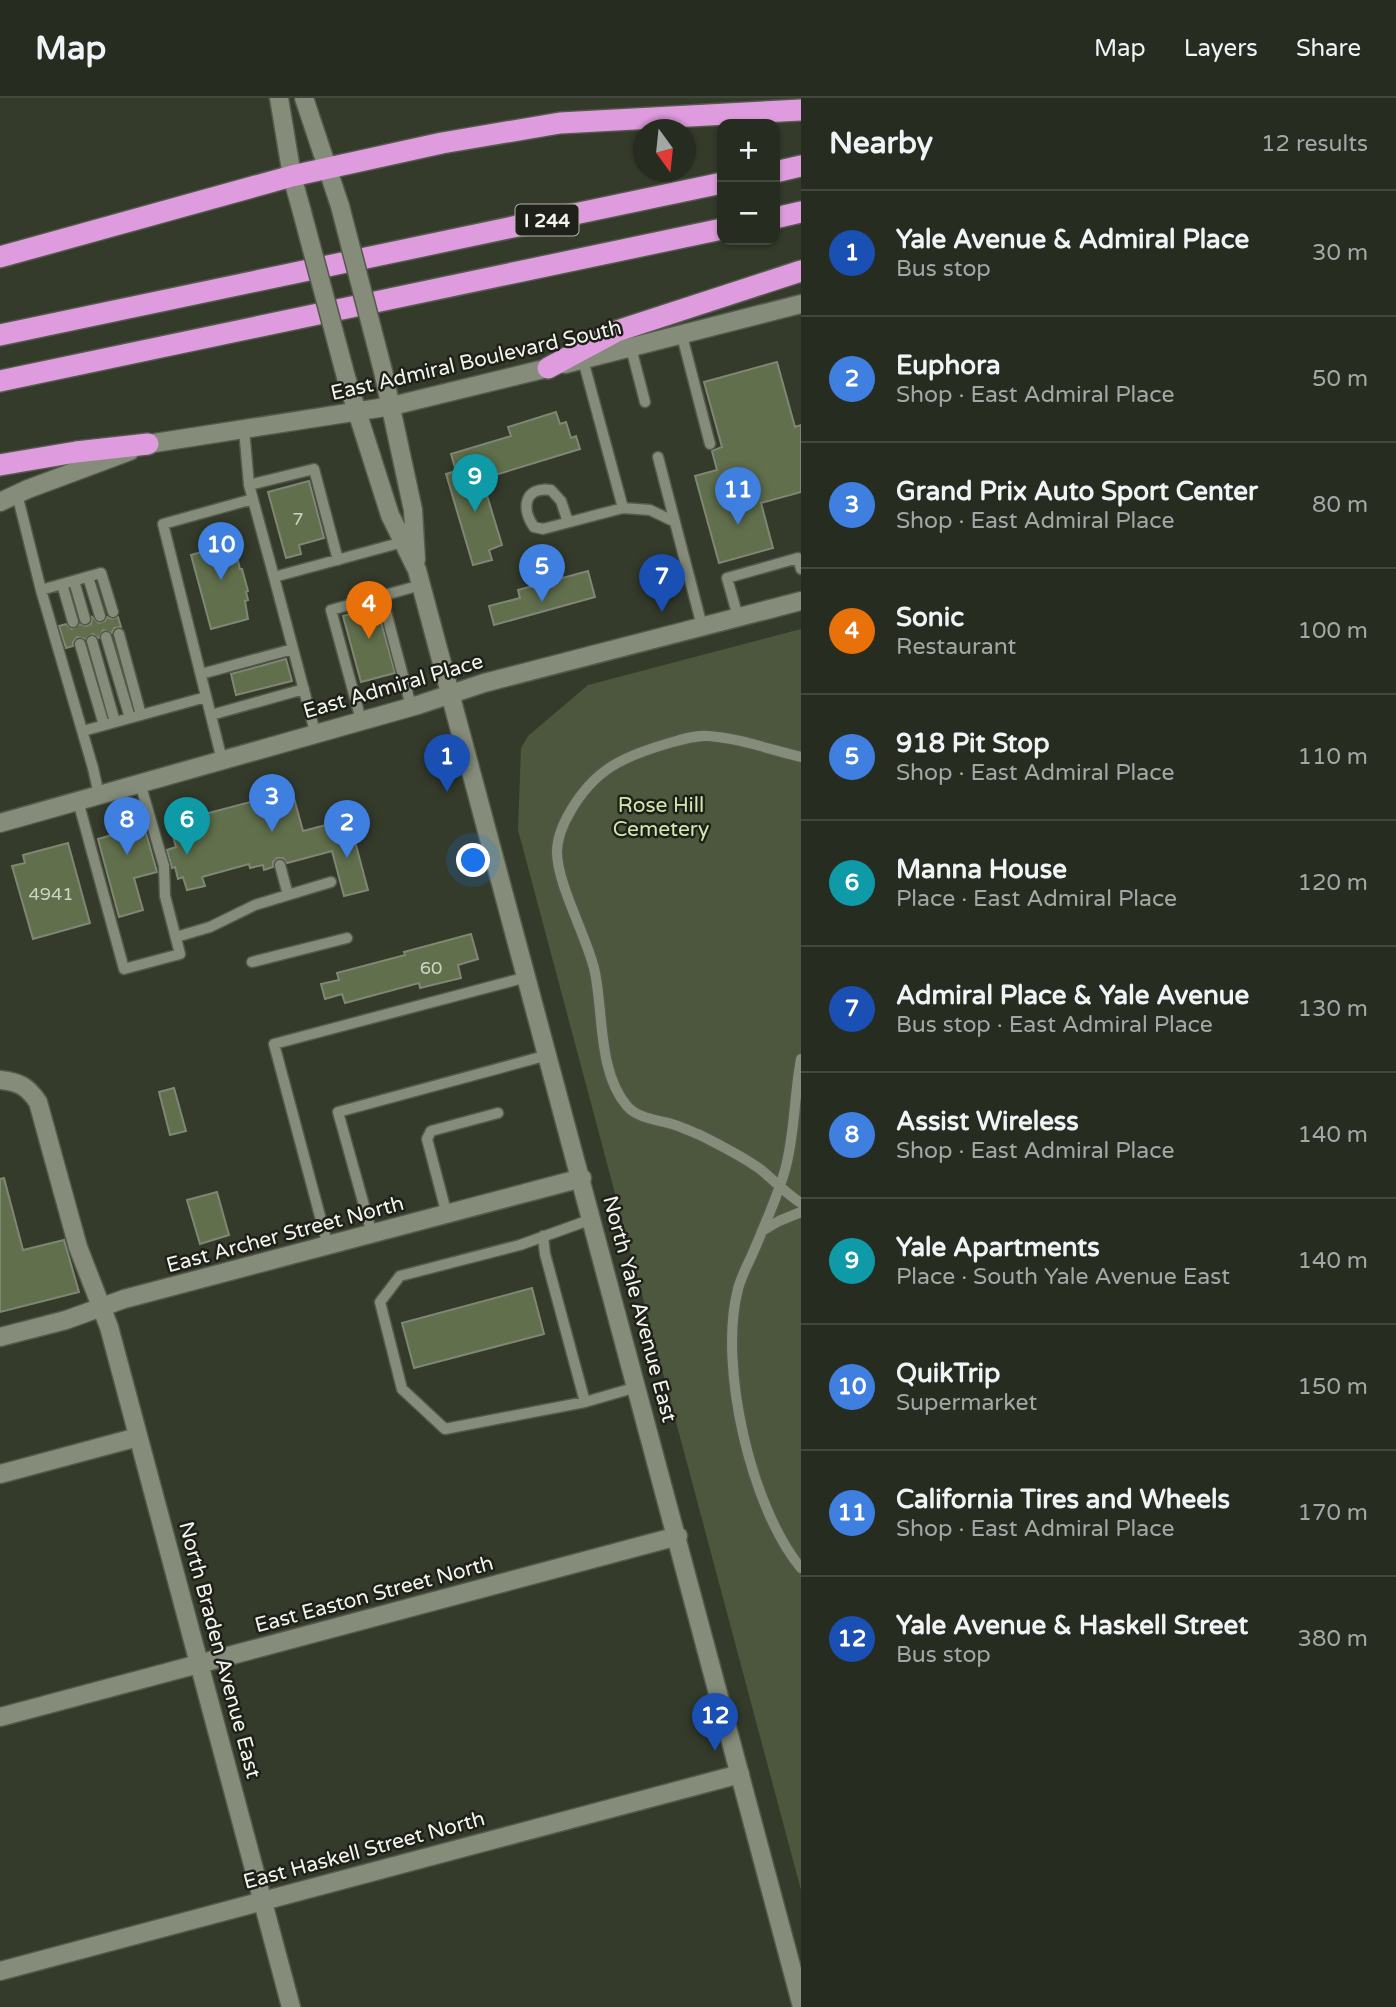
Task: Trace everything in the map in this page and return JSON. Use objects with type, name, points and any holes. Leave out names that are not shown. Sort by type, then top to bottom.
[{"type":"highway","points":[[0,257],[292,176],[442,143],[560,123],[801,110]]},
{"type":"highway","points":[[780,171],[801,166]]},
{"type":"highway","name":"I 244","points":[[0,335],[717,184]]},
{"type":"highway","points":[[780,217],[801,212]]},
{"type":"highway","name":"I 244","points":[[0,381],[717,230]]},
{"type":"highway","points":[[548,368],[617,331],[801,271]]},
{"type":"highway","points":[[0,465],[75,452],[148,444]]},
{"type":"main road","points":[[279,98],[292,176],[356,412],[390,515],[419,578]]},
{"type":"main road","points":[[304,98],[329,167],[392,406],[413,510],[419,578]]},
{"type":"main road","name":"East Admiral Boulevard South","points":[[0,502],[148,444],[392,406],[682,336],[801,304]]},
{"type":"main road","name":"North Yale Avenue East","points":[[419,578],[678,1536],[801,2003]]},
{"type":"main road","name":"East Admiral Place","points":[[0,823],[452,694],[801,601]]},
{"type":"main road","name":"North Braden Avenue East","points":[[0,1080],[20,1083],[30,1090],[38,1102],[78,1247],[109,1327],[291,2007]]},
{"type":"main road","name":"East Archer Street North","points":[[0,1337],[66,1320],[100,1307],[582,1178]]},
{"type":"main road","points":[[0,1474],[138,1437]]},
{"type":"main road","name":"East Easton Street North","points":[[0,1717],[678,1536]]},
{"type":"main road","name":"East Haskell Street North","points":[[0,1971],[740,1774]]},
{"type":"lane","points":[[682,336],[710,444]]},
{"type":"lane","points":[[631,348],[645,402]]},
{"type":"lane","points":[[583,360],[623,508]]},
{"type":"lane","points":[[244,429],[249,485],[315,732]]},
{"type":"lane","points":[[658,457],[702,626]]},
{"type":"lane","points":[[249,485],[314,469],[338,559]]},
{"type":"lane","points":[[568,522],[561,501],[551,490],[543,489],[530,496],[525,509],[527,517],[534,527],[543,529],[623,508],[650,510],[675,522]]},
{"type":"lane","points":[[17,494],[99,795]]},
{"type":"lane","points":[[222,760],[163,524],[253,499]]},
{"type":"lane","points":[[274,577],[403,542]]},
{"type":"lane","points":[[738,617],[727,578],[797,558],[801,569]]},
{"type":"lane","points":[[41,590],[102,573],[113,612]]},
{"type":"lane","points":[[88,577],[100,616]]},
{"type":"lane","points":[[361,720],[331,610],[382,597],[419,578]]},
{"type":"lane","points":[[74,580],[85,619]]},
{"type":"lane","points":[[62,584],[73,622]]},
{"type":"lane","points":[[382,597],[411,706]]},
{"type":"lane","points":[[119,634],[141,715]]},
{"type":"lane","points":[[106,637],[130,718]]},
{"type":"lane","points":[[92,641],[115,722]]},
{"type":"lane","points":[[80,644],[104,725]]},
{"type":"lane","points":[[201,674],[293,649]]},
{"type":"lane","points":[[211,715],[304,689]]},
{"type":"lane","points":[[83,731],[206,697]]},
{"type":"lane","points":[[801,757],[726,738],[705,736],[687,738],[631,754],[593,780],[576,801],[558,837],[557,852],[559,868],[586,939],[594,969],[602,1040],[609,1069],[627,1107],[639,1114],[701,1136],[760,1169],[801,1203]]},
{"type":"lane","points":[[78,801],[124,969],[180,954],[165,896],[164,866],[140,783]]},
{"type":"lane","points":[[280,865],[288,895]]},
{"type":"lane","points":[[176,937],[210,927],[255,905],[331,882]]},
{"type":"lane","points":[[251,962],[346,938]]},
{"type":"lane","points":[[328,1246],[274,1044],[527,976]]},
{"type":"lane","points":[[372,1234],[338,1112],[548,1055]]},
{"type":"lane","points":[[801,1059],[785,1169],[738,1288],[733,1326],[735,1383],[744,1432],[766,1508],[788,1552],[801,1568]]},
{"type":"lane","points":[[447,1214],[427,1139],[431,1131],[498,1113]]},
{"type":"lane","points":[[762,1231],[779,1220],[801,1212]]},
{"type":"lane","points":[[592,1219],[520,1245],[400,1276],[380,1302],[402,1389],[445,1429],[585,1402],[637,1388]]},
{"type":"lane","points":[[543,1236],[545,1254],[585,1402]]},
{"type":"green space","name":"Rose Hill Cemetery","points":[[801,629],[801,1890],[518,830],[521,748],[528,736],[588,685]]},
{"type":"building","points":[[777,362],[795,427],[801,425],[801,492],[761,503],[773,548],[719,563],[695,476],[717,470],[712,451],[722,447],[704,382]]},
{"type":"building","points":[[556,412],[560,424],[566,422],[571,438],[576,436],[580,449],[482,479],[502,545],[489,550],[492,560],[473,565],[446,474],[456,471],[451,454],[511,436],[508,427]]},
{"type":"building","points":[[309,481],[324,538],[299,545],[301,554],[286,558],[268,492]]},
{"type":"building","points":[[227,545],[234,562],[238,561],[242,569],[248,591],[248,600],[245,601],[248,619],[211,629],[191,555]]},
{"type":"building","points":[[588,571],[595,597],[494,625],[489,606],[520,598],[518,590]]},
{"type":"building","points":[[377,607],[395,673],[361,682],[343,616]]},
{"type":"building","points":[[92,617],[99,623],[107,617],[118,617],[121,627],[114,628],[112,633],[103,630],[99,638],[93,634],[85,639],[77,637],[73,646],[66,648],[59,626],[66,624],[72,629],[80,624],[86,626],[91,624]]},
{"type":"building","points":[[286,659],[292,681],[236,695],[231,674]]},
{"type":"building","points":[[292,791],[303,831],[349,819],[368,890],[344,896],[332,851],[287,863],[283,858],[277,858],[273,867],[264,870],[263,865],[250,868],[249,864],[202,877],[205,886],[187,890],[183,877],[178,879],[175,867],[172,868],[167,850],[176,847],[168,818],[184,813],[186,819]]},
{"type":"building","points":[[144,826],[157,872],[134,878],[143,910],[119,917],[98,839]]},
{"type":"building","points":[[68,843],[90,923],[33,939],[12,866],[25,863],[23,855]]},
{"type":"building","points":[[471,934],[478,959],[458,965],[461,978],[420,988],[419,983],[345,1003],[342,994],[325,999],[321,984],[339,980],[337,973]]},
{"type":"building","points":[[174,1088],[186,1131],[170,1135],[159,1092]]},
{"type":"building","points":[[4,1178],[23,1250],[64,1240],[79,1292],[0,1312],[0,1179]]},
{"type":"building","points":[[217,1192],[229,1235],[200,1244],[187,1200]]},
{"type":"building","points":[[532,1288],[544,1334],[414,1368],[402,1323]]},
{"type":"place","name":"Yale Apartments","points":[[475,512]]},
{"type":"place","name":"California Tires and Wheels","points":[[738,525]]},
{"type":"place","name":"QuikTrip","points":[[221,580]]},
{"type":"place","name":"918 Pit Stop","points":[[542,602]]},
{"type":"place","name":"Admiral Place & Yale Avenue","points":[[662,612]]},
{"type":"place","name":"Sonic","points":[[369,639]]},
{"type":"place","name":"Yale Avenue & Admiral Place","points":[[447,792]]},
{"type":"place","name":"Grand Prix Auto Sport Center","points":[[272,832]]},
{"type":"place","name":"Assist Wireless","points":[[127,855]]},
{"type":"place","name":"Manna House","points":[[187,855]]},
{"type":"place","name":"Euphora","points":[[347,858]]},
{"type":"place","name":"Yale Avenue & Haskell Street","points":[[715,1751]]}]
